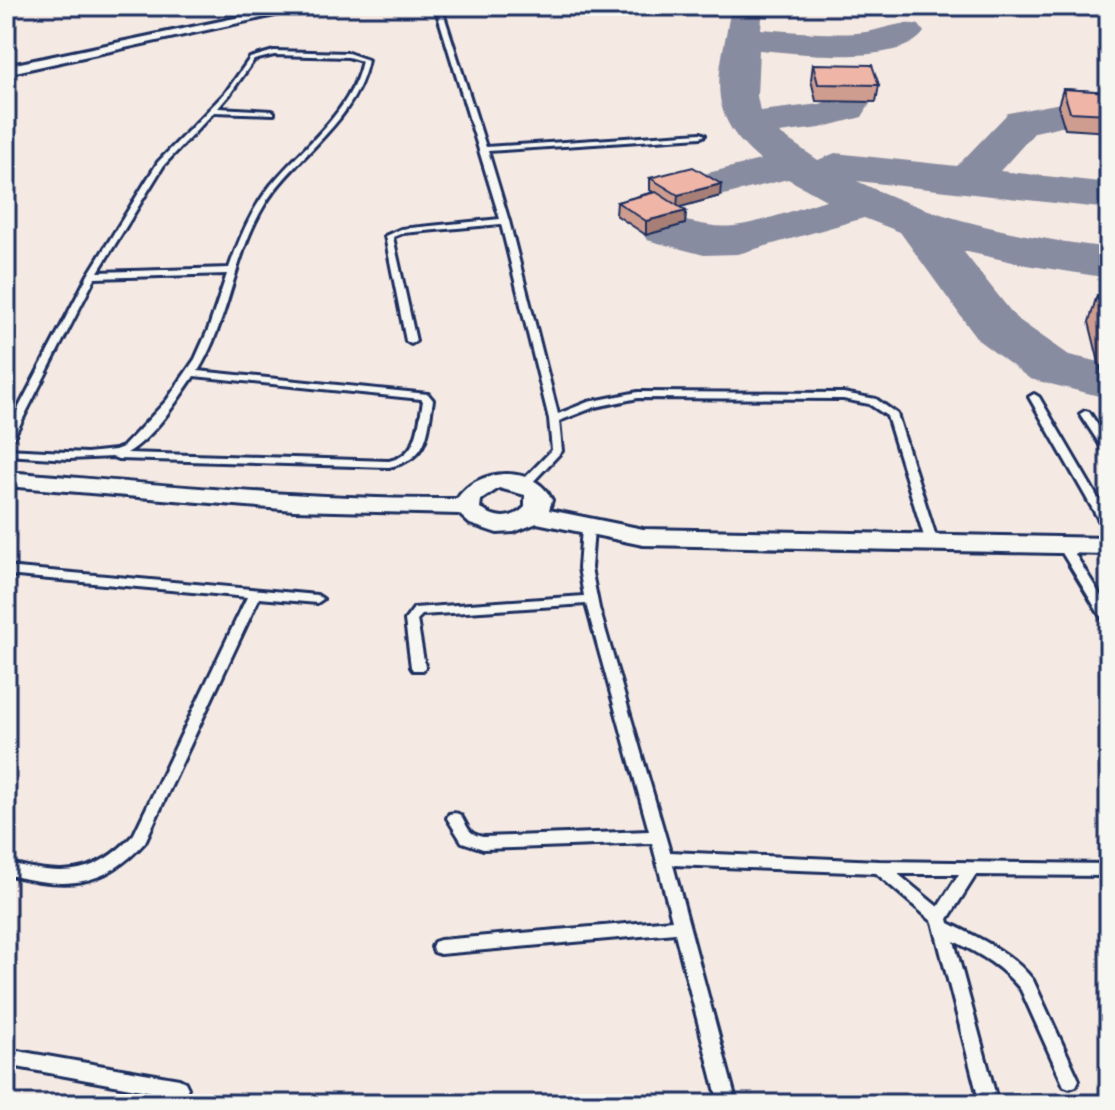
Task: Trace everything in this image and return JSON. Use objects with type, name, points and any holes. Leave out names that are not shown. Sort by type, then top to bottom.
[{"type":"street","points":[[6,70],[310,6]]},
{"type":"street","points":[[6,479],[311,504],[384,508],[467,506]]},
{"type":"street","points":[[512,481],[525,484],[541,498],[540,507],[534,515],[523,521],[495,524],[481,521],[471,514],[467,506],[474,490],[485,484],[512,481]]},
{"type":"street","points":[[534,515],[643,537],[1109,546]]},
{"type":"lane","points":[[438,6],[485,149],[554,419],[557,451],[525,484]]},
{"type":"lane","points":[[6,442],[92,275],[161,164],[213,110],[252,59],[262,54],[348,55],[367,61],[355,94],[260,205],[232,271],[206,350],[127,449],[111,455]]},
{"type":"lane","points":[[213,110],[272,113]]},
{"type":"lane","points":[[485,149],[701,135]]},
{"type":"lane","points":[[411,341],[389,236],[401,231],[505,221]]},
{"type":"lane","points":[[92,275],[232,271]]},
{"type":"lane","points":[[6,452],[389,464],[406,462],[417,449],[428,400],[424,396],[190,373]]},
{"type":"lane","points":[[554,419],[592,404],[638,395],[843,396],[872,401],[892,414],[932,543]]},
{"type":"lane","points":[[1034,397],[1109,527]]},
{"type":"lane","points":[[1085,414],[1109,450]]},
{"type":"lane","points":[[588,528],[585,568],[592,600],[728,1104]]},
{"type":"lane","points":[[1064,546],[1109,619]]},
{"type":"lane","points":[[6,571],[317,599]]},
{"type":"lane","points":[[6,868],[41,878],[69,877],[109,867],[127,855],[140,838],[255,593]]},
{"type":"lane","points":[[418,667],[411,620],[418,611],[592,600]]},
{"type":"lane","points":[[454,818],[467,838],[483,843],[657,837]]},
{"type":"lane","points":[[664,858],[879,867],[1109,870]]},
{"type":"lane","points":[[879,867],[942,923],[1018,971],[1070,1080]]},
{"type":"lane","points":[[971,869],[942,923],[989,1104]]},
{"type":"lane","points":[[440,947],[681,926]]},
{"type":"lane","points":[[6,1057],[179,1088]]},
{"type":"building","points":[[813,64],[872,65],[879,85],[818,84]]},
{"type":"building","points":[[1063,89],[1109,92],[1109,114],[1070,112]]},
{"type":"building","points":[[693,167],[721,184],[678,195],[650,178]]},
{"type":"building","points":[[656,192],[686,211],[646,221],[617,202]]},
{"type":"building","points":[[1097,295],[1109,296],[1109,341]]},
{"type":"taxiway","points":[[747,6],[737,96],[741,113],[748,125]]},
{"type":"taxiway","points":[[744,38],[853,44],[893,39],[907,32]]},
{"type":"taxiway","points":[[748,125],[820,116],[848,109],[852,102]]},
{"type":"taxiway","points":[[969,179],[1022,122],[1061,115]]},
{"type":"taxiway","points":[[748,125],[783,157],[827,184],[917,222]]},
{"type":"taxiway","points":[[704,187],[794,164]]},
{"type":"taxiway","points":[[835,166],[1109,196]]},
{"type":"taxiway","points":[[664,230],[704,241],[738,240],[866,203]]},
{"type":"taxiway","points":[[917,222],[985,242],[1109,263]]},
{"type":"taxiway","points":[[917,222],[997,329],[1050,367],[1103,380]]}]
